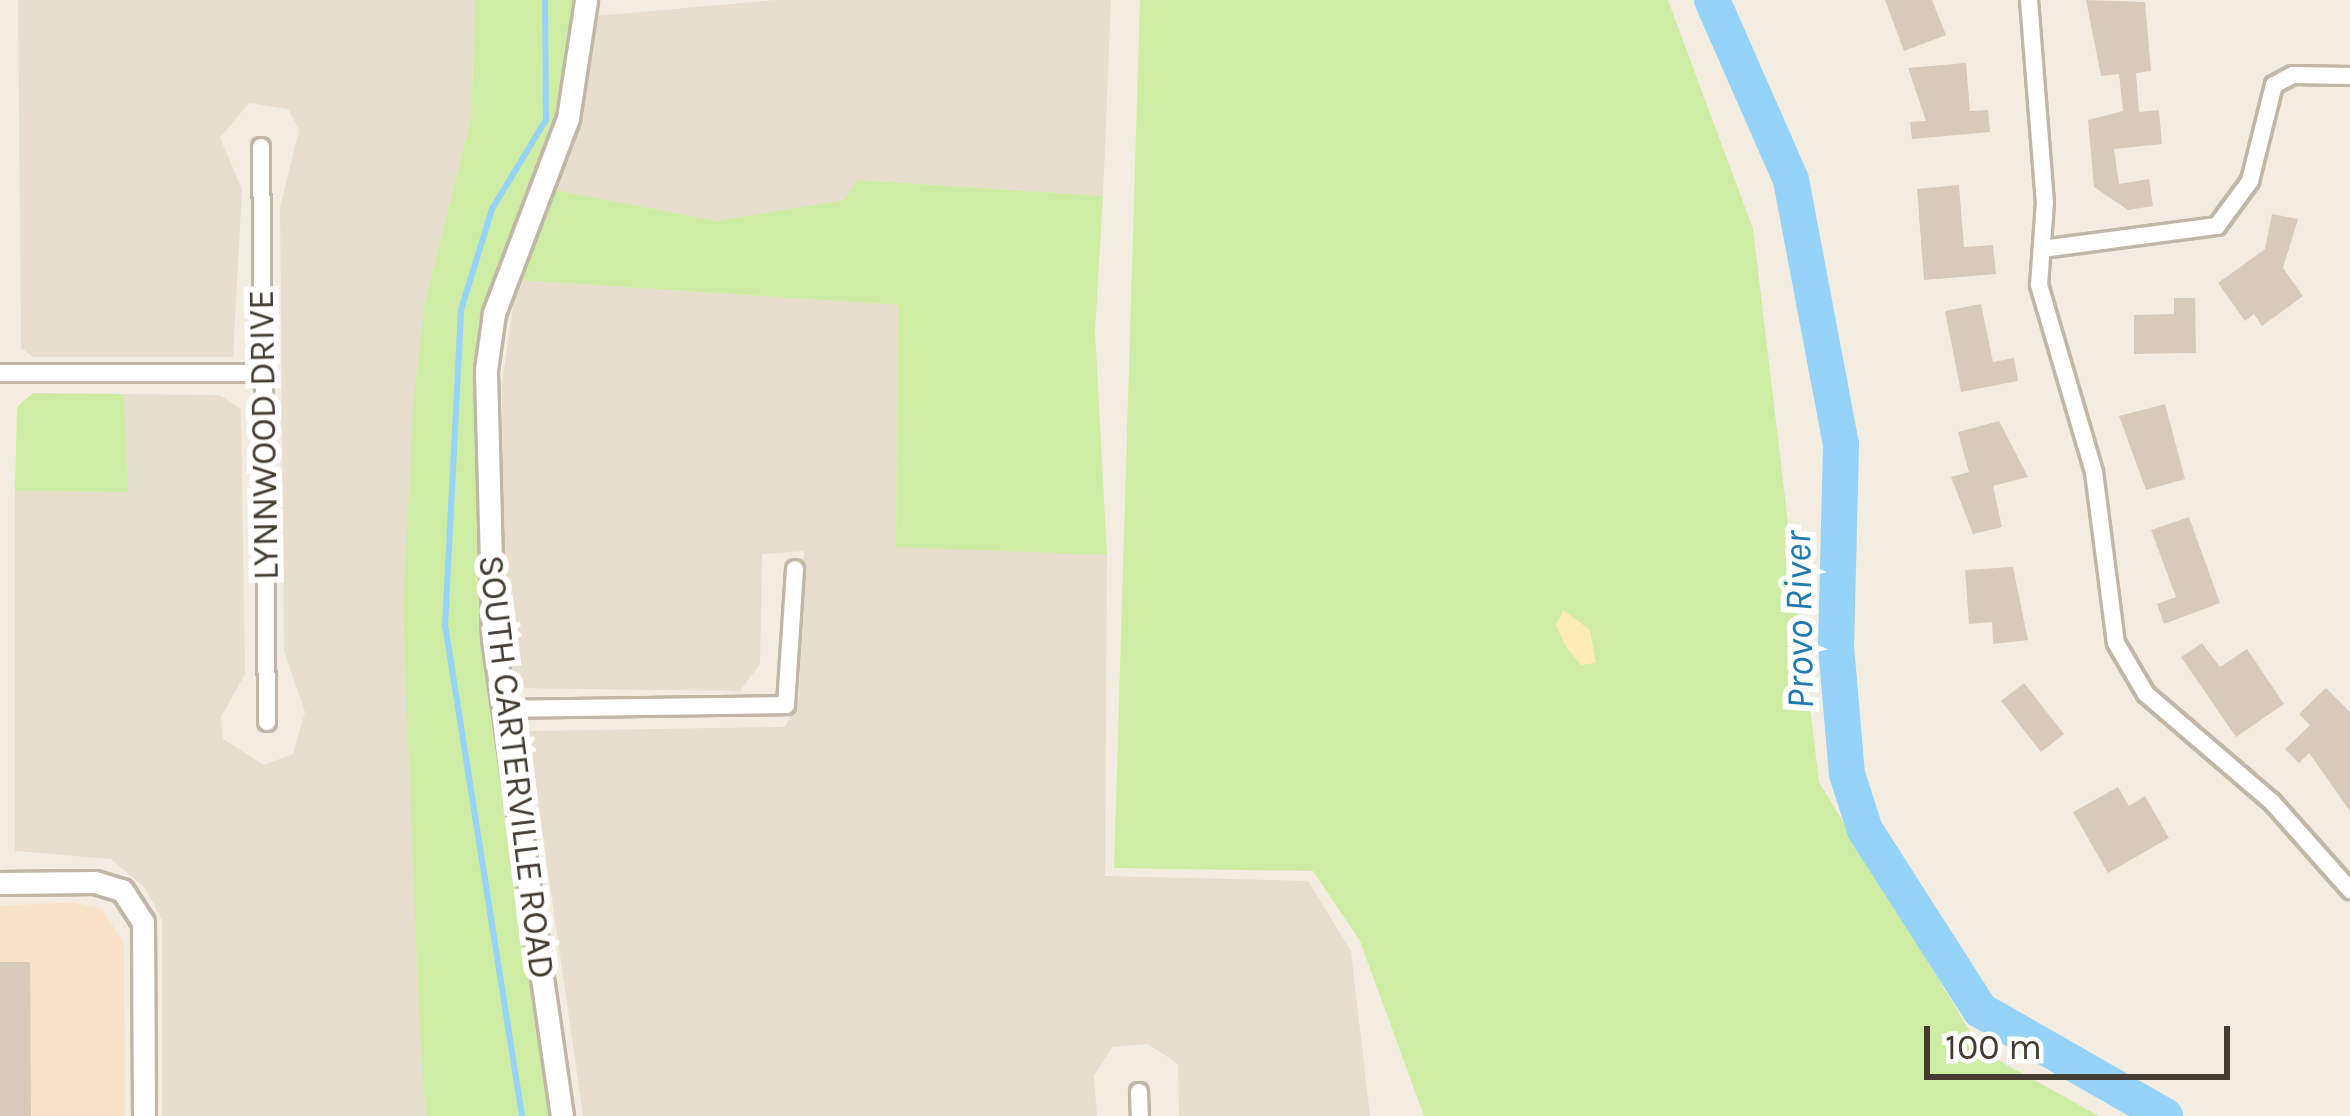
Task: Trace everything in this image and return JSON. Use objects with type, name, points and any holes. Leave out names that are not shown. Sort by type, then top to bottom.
[{"type":"street","name":"SOUTH CARTERVILLE ROAD","points":[[562,1116],[504,709],[486,540],[490,334],[568,118],[586,0]]},
{"type":"street","points":[[2030,0],[2042,249],[2039,285],[2094,472],[2109,617],[2128,668],[2350,890]]},
{"type":"street","points":[[2042,249],[2216,226],[2250,181],[2274,85],[2293,75],[2350,76]]},
{"type":"street","name":"LYNNWOOD DRIVE","points":[[261,147],[267,722]]},
{"type":"street","points":[[0,373],[263,374]]},
{"type":"street","points":[[504,709],[786,705],[795,568]]},
{"type":"street","points":[[0,883],[95,882],[130,902],[143,922],[144,1116]]},
{"type":"street","points":[[1139,1092],[1140,1116]]},
{"type":"shaded area","points":[[18,0],[475,0],[471,119],[425,301],[403,614],[426,1116],[162,1116],[162,920],[145,888],[111,859],[15,851],[15,491],[127,492],[124,394],[219,395],[241,409],[245,674],[221,717],[223,739],[264,765],[293,754],[305,712],[284,651],[280,208],[299,130],[288,109],[249,103],[220,138],[242,189],[233,357],[33,357],[21,348]]},
{"type":"shaded area","points":[[775,0],[1111,0],[1103,196],[858,180],[844,200],[717,221],[555,190],[596,16]]},
{"type":"shaded area","points":[[517,280],[899,305],[896,546],[1107,555],[1105,876],[1308,881],[1351,951],[1370,1116],[1179,1116],[1178,1064],[1148,1044],[1112,1047],[1094,1076],[1097,1116],[583,1116],[528,731],[785,727],[799,698],[804,551],[762,554],[760,664],[740,691],[514,688],[502,640],[502,382]]},
{"type":"shaded area","points":[[73,902],[102,909],[124,943],[125,1116],[0,1116],[0,906]]},
{"type":"green space","points":[[475,0],[574,0],[549,149],[480,321],[475,432],[483,631],[555,1116],[426,1116],[420,1035],[403,614],[413,407],[425,301],[471,119]]},
{"type":"green space","points":[[1140,0],[1668,0],[1753,229],[1819,782],[1982,1051],[2099,1116],[1424,1116],[1360,941],[1313,871],[1114,868]]},
{"type":"green space","points":[[858,180],[1103,196],[1095,331],[1107,555],[896,547],[898,305],[517,280],[555,190],[717,221],[844,200]]},
{"type":"green space","points":[[33,393],[124,394],[128,492],[15,491],[17,407]]},
{"type":"sand","points":[[1563,610],[1590,630],[1596,663],[1581,665],[1566,647],[1556,625]]},
{"type":"building","points":[[1885,0],[1932,0],[1946,35],[1904,51]]},
{"type":"building","points":[[2086,0],[2145,2],[2151,71],[2136,73],[2139,112],[2159,110],[2162,144],[2114,149],[2119,184],[2149,179],[2153,206],[2128,210],[2094,187],[2088,120],[2123,111],[2119,74],[2101,76]]},
{"type":"building","points":[[1966,63],[1970,111],[1988,110],[1990,132],[1912,139],[1910,122],[1926,121],[1908,68]]},
{"type":"building","points":[[1959,185],[1964,247],[1993,245],[1996,274],[1924,280],[1917,189]]},
{"type":"building","points":[[2272,214],[2298,219],[2283,268],[2303,296],[2262,326],[2254,314],[2245,321],[2218,283],[2265,249]]},
{"type":"building","points":[[2174,298],[2195,298],[2196,353],[2134,354],[2134,315],[2174,314]]},
{"type":"building","points":[[1981,304],[1993,362],[2014,358],[2018,381],[1961,392],[1945,311]]},
{"type":"building","points":[[2165,404],[2185,479],[2146,490],[2119,416]]},
{"type":"building","points":[[1999,421],[2028,477],[1993,486],[2002,527],[1973,534],[1951,477],[1969,472],[1958,432]]},
{"type":"building","points":[[2189,517],[2220,603],[2164,624],[2157,604],[2176,597],[2151,530]]},
{"type":"building","points":[[2013,567],[2028,640],[1993,644],[1992,622],[1969,624],[1965,570]]},
{"type":"building","points":[[2202,643],[2220,667],[2247,649],[2284,704],[2236,737],[2181,657]]},
{"type":"building","points":[[2024,683],[2064,734],[2041,752],[2001,701]]},
{"type":"building","points":[[2326,688],[2350,712],[2350,811],[2309,753],[2299,763],[2285,749],[2310,725],[2299,714]]},
{"type":"building","points":[[2118,787],[2129,806],[2145,796],[2169,838],[2108,873],[2073,812]]},
{"type":"building","points":[[0,962],[30,962],[31,1116],[0,1116]]},
{"type":"waterway","points":[[522,1116],[445,627],[461,310],[492,209],[546,120],[545,0]]},
{"type":"waterway","name":"Provo River","points":[[1712,0],[1791,180],[1841,445],[1836,646],[1847,774],[1865,830],[1980,1010],[2165,1116]]}]
